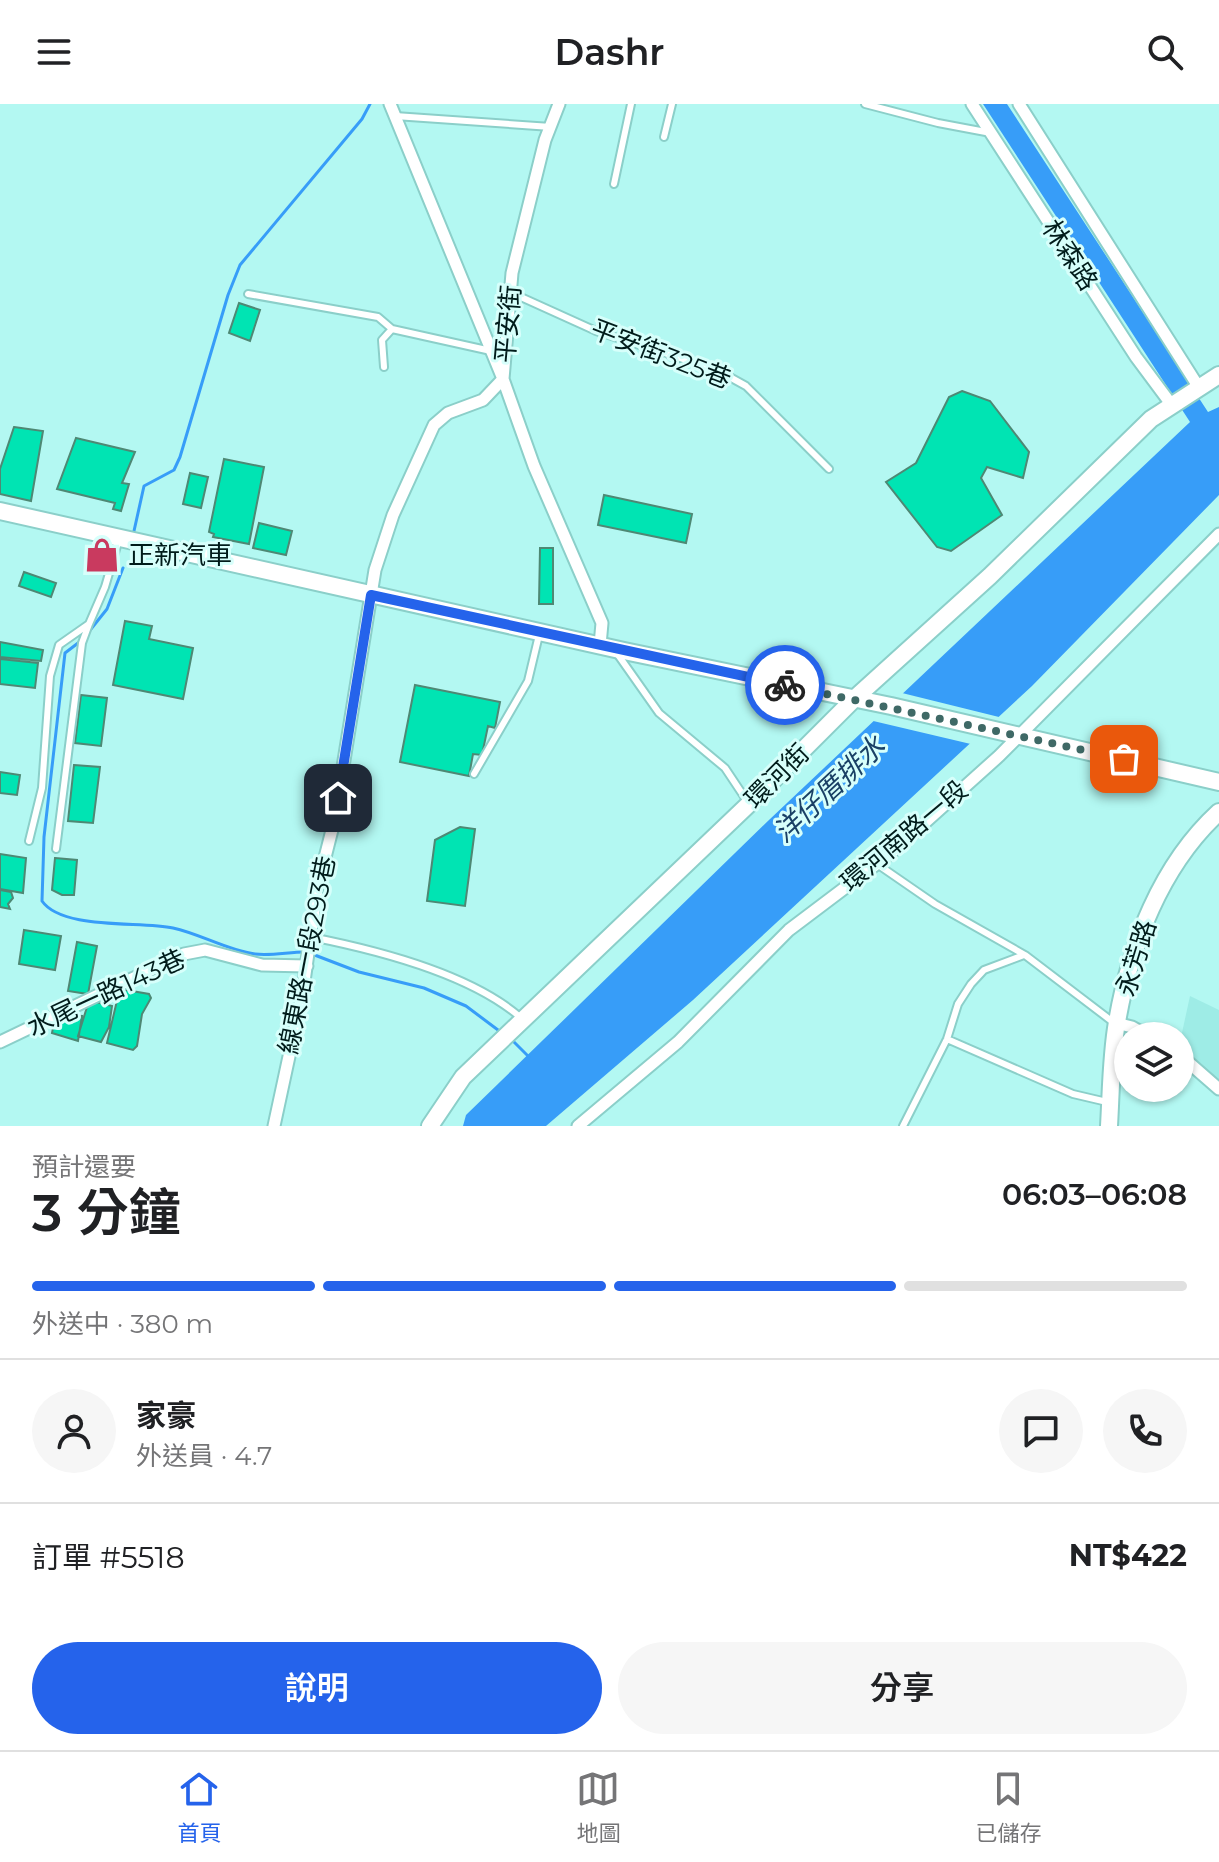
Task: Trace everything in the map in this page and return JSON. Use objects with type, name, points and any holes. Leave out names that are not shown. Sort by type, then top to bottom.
[{"type":"street","points":[[390,104],[503,379],[534,466],[602,623],[607,647]]},
{"type":"street","name":"平安街","points":[[371,595],[393,515],[434,425],[448,413],[483,400],[503,379],[512,273],[559,104]]},
{"type":"street","name":"林森路","points":[[972,104],[1136,357],[1171,404]]},
{"type":"street","name":"林森路","points":[[1019,104],[1158,318],[1198,386]]},
{"type":"street","name":"環河街","points":[[430,1126],[463,1077],[749,804],[854,699],[990,576],[1100,467],[1171,404],[1219,375]]},
{"type":"street","points":[[0,511],[607,647],[999,730],[1219,782]]},
{"type":"street","name":"環河南路一段","points":[[578,1126],[678,1042],[789,930],[876,863],[1020,735],[1219,534]]},
{"type":"street","name":"線東路一段293巷","points":[[274,1126],[308,961],[317,889],[334,822],[371,595]]},
{"type":"street","name":"永芳路","points":[[1116,1022],[1140,937],[1167,876],[1204,826],[1219,812]]},
{"type":"street","name":"水尾一路143巷","points":[[0,1042],[184,954],[205,950],[262,965],[308,961]]},
{"type":"street","name":"永芳路","points":[[1109,1126],[1114,1055]]},
{"type":"street","points":[[1194,1067],[1219,1089]]},
{"type":"lane","points":[[614,184],[631,104]]},
{"type":"lane","points":[[664,137],[672,104]]},
{"type":"lane","points":[[865,104],[991,133]]},
{"type":"lane","points":[[395,116],[551,127]]},
{"type":"lane","name":"平安街325巷","points":[[512,293],[596,331],[717,370],[746,386],[829,469]]},
{"type":"lane","points":[[248,294],[378,317],[392,329],[491,351]]},
{"type":"lane","points":[[384,367],[382,340],[392,329]]},
{"type":"lane","points":[[56,849],[82,643],[105,587],[119,539]]},
{"type":"lane","points":[[29,841],[42,788],[50,676],[59,645],[89,624]]},
{"type":"lane","points":[[474,774],[528,681],[540,632]]},
{"type":"lane","points":[[607,647],[659,713],[725,768],[749,804]]},
{"type":"lane","points":[[876,863],[935,904],[1025,955],[1081,994],[1103,1016],[1114,1022]]},
{"type":"lane","points":[[311,937],[386,954],[432,970],[504,1003],[523,1020]]},
{"type":"lane","points":[[903,1126],[947,1039],[958,1004],[971,984],[984,970],[1025,955]]},
{"type":"lane","points":[[947,1039],[1073,1094],[1111,1102]]},
{"type":"shaded area","points":[[1190,996],[1219,1010],[1219,1082],[1194,1062],[1194,1022],[1184,1022]]},
{"type":"water","name":"洋仔厝排水","points":[[983,104],[1007,104],[1208,412],[1219,407],[1219,495],[1032,686],[693,1000],[546,1126],[463,1126],[466,1115],[769,820],[1190,422]]},
{"type":"pier","points":[[898,692],[1003,718],[975,745],[869,720]]},
{"type":"building","points":[[239,303],[260,310],[250,341],[229,333]]},
{"type":"building","points":[[962,391],[990,401],[1029,452],[1023,478],[987,467],[981,478],[1002,515],[951,551],[937,547],[886,482],[916,463],[949,397]]},
{"type":"building","points":[[14,427],[43,431],[31,501],[0,494],[0,469]]},
{"type":"building","points":[[76,438],[135,452],[122,483],[129,484],[121,511],[113,509],[115,503],[57,489]]},
{"type":"building","points":[[224,459],[264,467],[249,544],[213,537],[214,534],[209,532]]},
{"type":"building","points":[[190,473],[208,477],[201,508],[183,504]]},
{"type":"building","points":[[604,495],[692,514],[686,543],[598,525]]},
{"type":"building","points":[[259,523],[292,531],[286,555],[253,548]]},
{"type":"building","points":[[540,548],[553,548],[553,604],[539,604]]},
{"type":"building","points":[[24,572],[56,583],[51,597],[19,586]]},
{"type":"building","points":[[125,621],[152,626],[149,639],[193,648],[183,699],[113,685]]},
{"type":"building","points":[[0,642],[43,650],[41,661],[0,657]]},
{"type":"building","points":[[0,659],[38,663],[35,688],[0,684]]},
{"type":"building","points":[[415,685],[500,702],[495,728],[488,726],[482,755],[473,754],[469,776],[400,762]]},
{"type":"building","points":[[81,695],[107,698],[101,746],[75,743]]},
{"type":"building","points":[[74,765],[100,767],[93,823],[68,821]]},
{"type":"building","points":[[0,772],[20,775],[17,795],[0,793]]},
{"type":"building","points":[[460,827],[475,829],[465,906],[427,901],[435,840]]},
{"type":"building","points":[[0,854],[26,858],[23,893],[0,889]]},
{"type":"building","points":[[55,858],[77,860],[74,895],[62,895],[52,890]]},
{"type":"building","points":[[0,890],[11,892],[10,909],[0,907]]},
{"type":"building","points":[[24,930],[61,936],[55,970],[19,964]]},
{"type":"building","points":[[77,942],[97,946],[88,994],[68,991]]},
{"type":"building","points":[[126,990],[149,994],[151,998],[142,1014],[137,1046],[133,1050],[107,1043],[119,992]]},
{"type":"building","points":[[96,1002],[112,1006],[109,1027],[101,1042],[78,1036],[87,1007]]},
{"type":"building","points":[[66,1015],[82,1016],[78,1041],[52,1033],[54,1023]]},
{"type":"waterway","points":[[134,531],[144,486],[174,470],[180,457],[228,295],[240,265],[362,119],[370,104]]},
{"type":"waterway","points":[[87,634],[107,609],[123,568]]},
{"type":"waterway","points":[[82,640],[65,653],[44,837],[42,901],[66,916],[103,923],[173,928],[244,952],[267,955],[305,952]]},
{"type":"waterway","points":[[312,954],[359,972],[424,988],[466,1006],[502,1033]]},
{"type":"waterway","points":[[512,1040],[529,1057]]},
{"type":"way so far","points":[[785,685],[1124,759]]},
{"type":"place","name":"正新汽車","points":[[102,555]]},
{"type":"route","points":[[338,798],[371,595],[785,685]]}]
